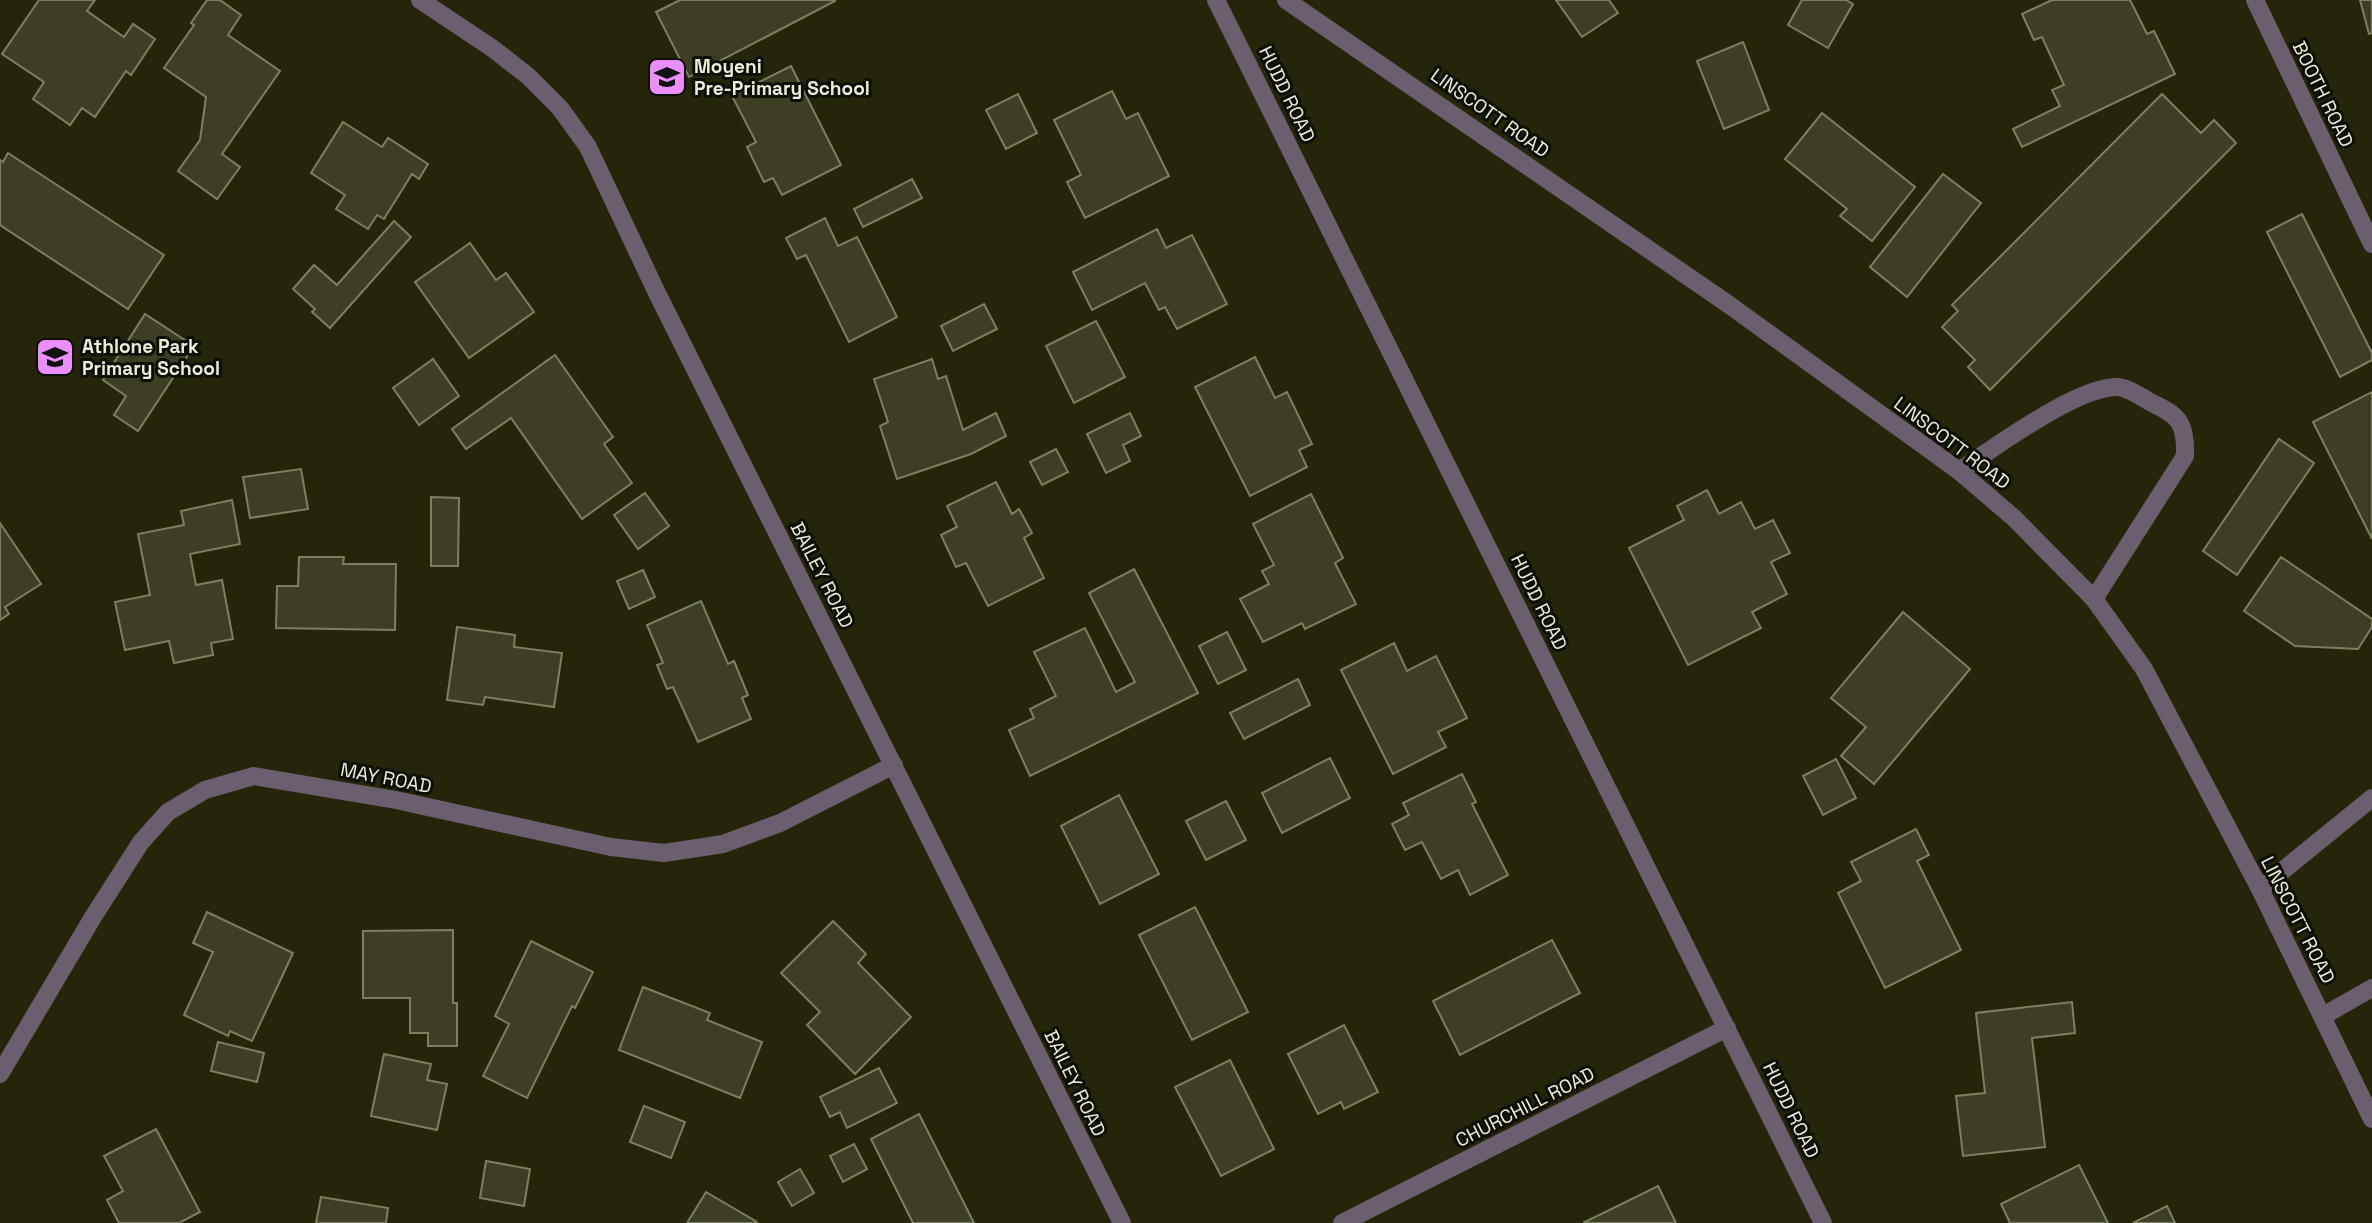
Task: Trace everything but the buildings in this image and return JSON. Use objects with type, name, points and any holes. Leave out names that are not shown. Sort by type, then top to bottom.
[{"type":"street","name":"BAILEY ROAD","points":[[420,0],[492,48],[528,76],[560,108],[588,147],[657,293],[1122,1223]]},
{"type":"street","name":"HUDD ROAD","points":[[1216,0],[1824,1223]]},
{"type":"street","name":"LINSCOTT ROAD","points":[[1286,0],[1717,296],[1959,471],[2014,518],[2094,599],[2144,668],[2260,890],[2372,1119]]},
{"type":"street","name":"BOOTH ROAD","points":[[2255,0],[2372,244]]},
{"type":"street","points":[[1959,471],[2073,399],[2096,390],[2121,387],[2174,414],[2186,435],[2185,456],[2094,599]]},
{"type":"street","name":"MAY ROAD","points":[[0,1074],[141,842],[168,812],[205,790],[254,776],[396,800],[611,847],[664,853],[723,844],[780,823],[894,765]]},
{"type":"street","points":[[2260,890],[2372,798]]},
{"type":"street","points":[[2322,1016],[2372,988]]},
{"type":"street","name":"CHURCHILL ROAD","points":[[1342,1223],[1727,1028]]},
{"type":"place","name":"Moyeni Pre-Primary School","points":[[667,77]]},
{"type":"place","name":"Athlone Park Primary School","points":[[55,357]]}]
